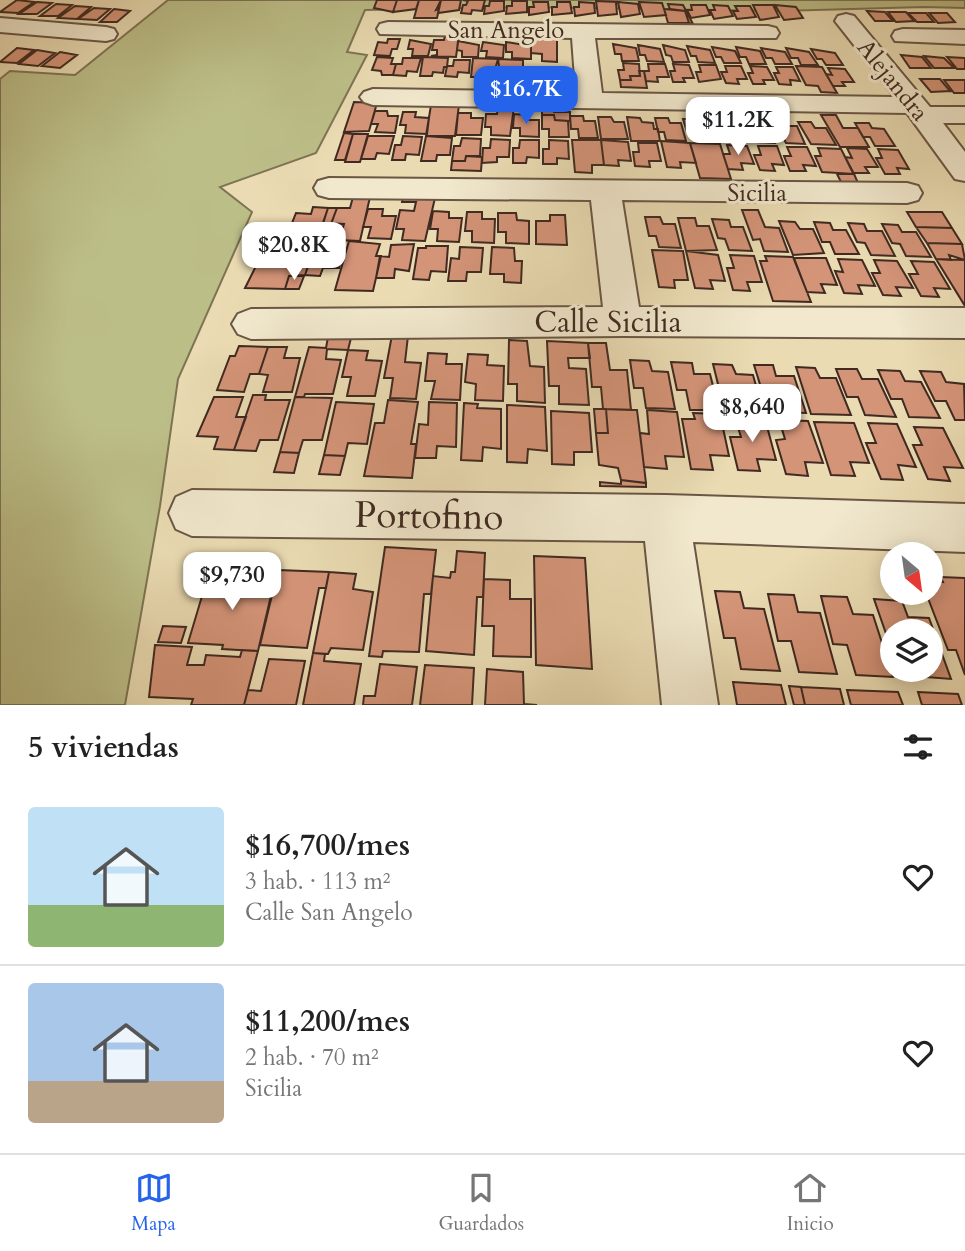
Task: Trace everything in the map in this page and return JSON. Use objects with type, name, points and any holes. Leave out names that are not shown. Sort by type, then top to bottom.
[{"type":"street","name":"Alejandra","points":[[845,21],[919,110],[965,172]]},
{"type":"street","points":[[0,25],[106,34]]},
{"type":"street","name":"San Angelo","points":[[388,29],[768,33]]},
{"type":"street","name":"San Angelo","points":[[583,30],[590,100]]},
{"type":"street","points":[[903,36],[965,37]]},
{"type":"street","points":[[373,97],[590,100],[919,110],[965,115]]},
{"type":"street","name":"Sicilia","points":[[329,188],[606,193],[907,193]]},
{"type":"street","points":[[606,193],[623,321]]},
{"type":"street","name":"Calle Sicilia","points":[[251,324],[623,321],[965,323]]},
{"type":"street","name":"Portofino","points":[[192,513],[666,518],[965,528]]},
{"type":"street","points":[[666,518],[690,705]]},
{"type":"green space","points":[[168,0],[965,0],[965,8],[780,11],[517,7],[365,10],[347,52],[367,55],[316,153],[220,187],[252,212],[178,379],[160,506],[125,705],[0,705],[0,79],[10,71],[75,75]]},
{"type":"building","points":[[17,0],[34,2],[18,13],[0,12]]},
{"type":"building","points":[[377,0],[397,0],[393,12],[374,8]]},
{"type":"building","points":[[397,0],[419,0],[416,9],[393,12]]},
{"type":"building","points":[[419,0],[441,0],[436,10],[439,9],[437,18],[414,18]]},
{"type":"building","points":[[441,0],[461,0],[459,10],[438,13]]},
{"type":"building","points":[[463,0],[485,0],[482,11],[472,10],[471,14],[461,13],[463,5],[468,1]]},
{"type":"building","points":[[490,1],[504,1],[504,11],[484,14],[485,6],[489,6]]},
{"type":"building","points":[[512,1],[527,1],[527,12],[506,14],[507,6],[512,6]]},
{"type":"building","points":[[596,1],[618,2],[617,14],[598,16]]},
{"type":"building","points":[[37,2],[52,3],[37,14],[19,14]]},
{"type":"building","points":[[533,2],[548,2],[549,12],[529,15],[529,7],[534,7]]},
{"type":"building","points":[[557,2],[570,2],[572,13],[552,15],[552,7],[557,7]]},
{"type":"building","points":[[579,2],[594,3],[595,13],[575,16],[574,7],[579,7]]},
{"type":"building","points":[[618,2],[638,4],[640,14],[621,17]]},
{"type":"building","points":[[639,2],[662,3],[666,15],[644,17]]},
{"type":"building","points":[[56,4],[72,5],[58,16],[40,16]]},
{"type":"building","points":[[668,4],[683,5],[693,24],[689,23],[685,11],[670,9]]},
{"type":"building","points":[[691,5],[706,5],[710,15],[691,18],[687,10],[692,10]]},
{"type":"building","points":[[713,5],[728,6],[733,16],[714,19],[710,10],[715,10]]},
{"type":"building","points":[[753,5],[773,5],[779,17],[760,20]]},
{"type":"building","points":[[775,5],[796,7],[803,18],[784,20]]},
{"type":"building","points":[[75,6],[91,7],[77,19],[58,18]]},
{"type":"building","points":[[735,6],[750,6],[756,17],[737,19],[733,11],[738,11]]},
{"type":"building","points":[[94,8],[110,9],[97,20],[78,19]]},
{"type":"building","points":[[114,9],[130,11],[117,22],[100,22]]},
{"type":"building","points":[[664,9],[685,11],[689,23],[668,23]]},
{"type":"building","points":[[867,11],[885,12],[893,21],[875,21]]},
{"type":"building","points":[[888,12],[906,12],[914,21],[896,22]]},
{"type":"building","points":[[908,13],[926,13],[934,22],[917,22]]},
{"type":"building","points":[[929,13],[947,13],[955,22],[938,23]]},
{"type":"building","points":[[445,35],[459,35],[456,57],[431,56],[437,55],[437,50],[432,50],[434,40],[444,40]]},
{"type":"building","points":[[531,36],[557,36],[557,62],[542,61],[542,54],[531,53]]},
{"type":"building","points":[[388,39],[400,39],[397,49],[392,49],[390,56],[374,55],[378,42],[387,43]]},
{"type":"building","points":[[410,40],[431,44],[428,56],[412,56],[413,49],[408,49]]},
{"type":"building","points":[[458,41],[479,45],[478,57],[462,57],[462,51],[457,50]]},
{"type":"building","points":[[483,42],[504,45],[503,58],[486,57],[487,51],[481,51]]},
{"type":"building","points":[[506,42],[531,46],[531,59],[512,58],[512,52],[506,52]]},
{"type":"building","points":[[613,44],[636,48],[639,61],[622,61],[621,54],[615,54]]},
{"type":"building","points":[[638,45],[660,49],[664,62],[647,61],[645,55],[640,55]]},
{"type":"building","points":[[663,45],[685,50],[689,62],[673,62],[671,56],[666,55]]},
{"type":"building","points":[[687,46],[710,50],[715,63],[698,62],[696,56],[691,56]]},
{"type":"building","points":[[712,47],[735,51],[741,63],[724,63],[721,57],[716,57]]},
{"type":"building","points":[[736,47],[760,51],[766,64],[749,64],[746,57],[740,57]]},
{"type":"building","points":[[17,48],[34,50],[17,63],[0,62]]},
{"type":"building","points":[[761,48],[785,52],[792,64],[775,64],[772,58],[766,58]]},
{"type":"building","points":[[786,48],[809,52],[818,65],[801,65],[798,58],[791,58]]},
{"type":"building","points":[[811,49],[835,53],[843,65],[826,65],[822,59],[817,59]]},
{"type":"building","points":[[37,50],[55,53],[38,66],[19,64]]},
{"type":"building","points":[[60,52],[77,55],[60,68],[42,66]]},
{"type":"building","points":[[901,55],[922,57],[931,68],[910,68]]},
{"type":"building","points":[[924,56],[944,58],[954,68],[934,68]]},
{"type":"building","points":[[377,57],[393,58],[391,64],[396,64],[393,75],[382,75],[381,71],[372,70]]},
{"type":"building","points":[[423,57],[448,58],[447,67],[444,67],[443,73],[433,72],[432,76],[420,76]]},
{"type":"building","points":[[947,57],[965,58],[965,69],[957,69]]},
{"type":"building","points":[[403,58],[421,58],[417,72],[407,71],[406,76],[393,75],[396,64],[402,64]]},
{"type":"building","points":[[473,58],[498,59],[494,73],[485,73],[484,77],[471,77]]},
{"type":"building","points":[[498,59],[523,60],[523,78],[500,74]]},
{"type":"building","points":[[454,60],[470,60],[469,73],[458,72],[457,77],[445,76],[447,66],[453,66]]},
{"type":"building","points":[[623,63],[639,64],[640,76],[630,76],[631,80],[620,80],[618,70],[624,70]]},
{"type":"building","points":[[648,64],[665,64],[669,77],[657,77],[658,82],[646,81],[644,71],[649,71]]},
{"type":"building","points":[[673,64],[689,65],[694,78],[683,78],[685,82],[673,82],[670,71],[675,71]]},
{"type":"building","points":[[699,65],[716,65],[721,79],[699,82],[696,72],[701,72]]},
{"type":"building","points":[[725,66],[741,66],[747,79],[737,79],[739,84],[726,83],[721,72],[727,72]]},
{"type":"building","points":[[750,66],[767,67],[774,80],[763,80],[765,84],[753,84],[748,73],[753,73]]},
{"type":"building","points":[[796,66],[822,67],[837,93],[821,92],[818,86],[806,85]]},
{"type":"building","points":[[776,67],[793,67],[800,81],[790,80],[791,85],[779,84],[774,73],[779,73]]},
{"type":"building","points":[[828,68],[845,69],[854,82],[842,82],[845,86],[833,86],[826,74],[832,75]]},
{"type":"building","points":[[639,71],[644,71],[647,88],[621,87],[620,80],[631,80],[630,76],[640,76]]},
{"type":"building","points":[[920,79],[940,79],[950,91],[931,92]]},
{"type":"building","points":[[944,80],[965,80],[965,93],[954,93]]},
{"type":"building","points":[[354,102],[377,103],[369,131],[344,132]]},
{"type":"building","points":[[431,105],[459,105],[455,136],[426,136]]},
{"type":"building","points":[[498,106],[514,107],[510,136],[491,135],[491,127],[485,127],[486,114],[497,114]]},
{"type":"building","points":[[542,107],[554,108],[554,112],[570,112],[570,121],[555,120],[554,115],[542,115]]},
{"type":"building","points":[[375,111],[387,111],[388,116],[398,116],[395,133],[375,132],[378,124],[371,124]]},
{"type":"building","points":[[403,112],[416,112],[415,117],[429,118],[427,134],[405,133],[406,125],[400,125]]},
{"type":"building","points":[[737,112],[760,113],[764,121],[769,122],[775,143],[756,142],[753,134],[746,134]]},
{"type":"building","points":[[458,113],[471,113],[471,118],[483,118],[481,135],[456,135]]},
{"type":"building","points":[[514,114],[526,115],[527,120],[539,120],[539,137],[520,136],[520,128],[513,128]]},
{"type":"building","points":[[542,115],[554,115],[555,120],[568,121],[569,137],[549,137],[549,129],[542,129]]},
{"type":"building","points":[[821,115],[836,115],[843,128],[858,128],[869,147],[840,147]]},
{"type":"building","points":[[570,116],[583,116],[584,121],[595,121],[598,138],[579,138],[578,129],[571,129]]},
{"type":"building","points":[[598,117],[611,117],[614,122],[624,122],[628,139],[601,139]]},
{"type":"building","points":[[627,117],[653,123],[654,129],[658,129],[660,141],[631,141]]},
{"type":"building","points":[[655,118],[668,118],[670,123],[681,123],[686,141],[666,140],[664,132],[658,132]]},
{"type":"building","points":[[683,119],[697,119],[700,124],[710,124],[716,142],[696,141],[693,132],[687,132]]},
{"type":"building","points":[[712,119],[725,120],[727,125],[738,125],[746,142],[726,142],[723,133],[716,133]]},
{"type":"building","points":[[769,121],[782,121],[785,126],[797,126],[805,144],[786,143],[782,135],[775,135]]},
{"type":"building","points":[[798,122],[811,122],[815,128],[826,128],[836,145],[811,144]]},
{"type":"building","points":[[855,123],[869,123],[872,128],[884,129],[895,146],[875,146],[870,137],[863,137]]},
{"type":"building","points":[[344,133],[353,134],[345,160],[335,160]]},
{"type":"building","points":[[353,134],[368,134],[360,162],[345,162]]},
{"type":"building","points":[[368,136],[394,136],[389,154],[377,153],[375,159],[361,159]]},
{"type":"building","points":[[403,136],[422,137],[419,155],[406,154],[405,160],[392,160],[395,145],[401,145]]},
{"type":"building","points":[[426,136],[452,138],[450,155],[437,155],[436,161],[421,161]]},
{"type":"building","points":[[462,138],[481,139],[480,156],[466,156],[465,161],[452,161],[454,146],[460,146]]},
{"type":"building","points":[[491,139],[510,140],[509,157],[497,157],[497,162],[482,163],[483,148],[490,148]]},
{"type":"building","points":[[520,140],[539,140],[539,158],[527,157],[526,163],[513,163],[513,148],[519,148]]},
{"type":"building","points":[[549,140],[568,141],[569,159],[557,158],[557,164],[543,164],[543,149],[549,149]]},
{"type":"building","points":[[572,140],[601,140],[604,165],[592,165],[592,173],[575,172]]},
{"type":"building","points":[[601,140],[628,142],[631,161],[618,160],[619,166],[604,165]]},
{"type":"building","points":[[661,141],[690,143],[696,163],[680,162],[681,168],[667,167]]},
{"type":"building","points":[[638,143],[657,143],[661,161],[649,161],[650,167],[635,166],[633,152],[639,152]]},
{"type":"building","points":[[690,143],[720,144],[731,179],[700,178]]},
{"type":"building","points":[[727,145],[747,146],[754,164],[741,163],[743,170],[728,169],[723,154],[730,154]]},
{"type":"building","points":[[758,146],[777,146],[784,165],[772,164],[775,171],[760,170],[754,155],[761,155]]},
{"type":"building","points":[[787,147],[807,147],[816,166],[803,165],[806,171],[790,171],[784,156],[791,156]]},
{"type":"building","points":[[818,148],[841,149],[854,174],[822,172],[815,156],[821,156]]},
{"type":"building","points":[[847,148],[867,149],[878,167],[865,167],[869,173],[853,173],[845,157],[852,158]]},
{"type":"building","points":[[878,149],[898,150],[909,169],[897,168],[900,174],[885,174],[876,158],[882,158]]},
{"type":"building","points":[[466,156],[482,157],[481,171],[451,170],[452,161],[465,161]]},
{"type":"building","points":[[837,174],[854,174],[858,183],[841,182]]},
{"type":"building","points":[[353,197],[370,197],[360,241],[339,240],[344,224],[331,224],[337,208],[350,208]]},
{"type":"building","points":[[403,198],[435,198],[425,241],[402,240],[404,229],[396,229],[400,210],[414,211],[416,202],[402,202]]},
{"type":"building","points":[[313,207],[328,208],[318,239],[286,238],[296,213],[311,214]]},
{"type":"building","points":[[328,208],[337,208],[331,224],[323,223]]},
{"type":"building","points":[[368,209],[383,209],[382,216],[396,216],[391,239],[368,238],[371,227],[363,227]]},
{"type":"building","points":[[742,210],[758,210],[765,227],[779,228],[788,252],[764,251],[760,239],[753,240]]},
{"type":"building","points":[[433,211],[449,212],[449,218],[462,218],[459,242],[437,241],[438,229],[430,229]]},
{"type":"building","points":[[467,212],[482,212],[482,219],[495,219],[494,243],[472,242],[472,231],[465,231]]},
{"type":"building","points":[[907,212],[942,212],[952,228],[916,227]]},
{"type":"building","points":[[498,213],[516,213],[517,220],[529,221],[529,244],[506,243],[506,232],[498,232]]},
{"type":"building","points":[[550,215],[565,215],[567,245],[536,244],[536,221],[550,221]]},
{"type":"building","points":[[645,217],[660,217],[663,224],[675,224],[681,248],[659,247],[656,236],[649,236]]},
{"type":"building","points":[[678,218],[695,218],[697,226],[709,226],[717,250],[686,251]]},
{"type":"building","points":[[712,219],[729,220],[731,227],[743,227],[752,251],[729,250],[725,239],[718,238]]},
{"type":"building","points":[[779,221],[795,222],[800,229],[813,229],[824,253],[793,255]]},
{"type":"building","points":[[814,222],[830,223],[833,230],[846,230],[859,254],[835,254],[830,242],[822,242]]},
{"type":"building","points":[[323,223],[344,224],[339,240],[318,239]]},
{"type":"building","points":[[848,223],[864,224],[867,231],[882,231],[895,256],[871,255],[865,243],[857,242]]},
{"type":"building","points":[[882,224],[898,225],[902,232],[916,232],[931,257],[906,256],[900,244],[892,243]]},
{"type":"building","points":[[916,227],[952,228],[962,244],[927,243]]},
{"type":"building","points":[[270,238],[317,240],[305,275],[289,276],[285,289],[245,288]]},
{"type":"building","points":[[317,240],[345,241],[339,268],[323,268],[320,276],[305,275]]},
{"type":"building","points":[[349,241],[380,244],[376,256],[381,256],[373,291],[335,290]]},
{"type":"building","points":[[927,243],[962,244],[965,260],[949,255],[951,260],[936,259]]},
{"type":"building","points":[[414,244],[409,271],[395,269],[394,278],[376,278],[380,256],[389,257],[391,245]]},
{"type":"building","points":[[448,246],[446,272],[431,271],[429,280],[413,279],[418,248]]},
{"type":"building","points":[[460,247],[483,248],[481,272],[467,272],[466,281],[448,281],[451,258],[459,259]]},
{"type":"building","points":[[492,247],[514,248],[515,261],[522,261],[521,283],[504,282],[504,274],[490,274]]},
{"type":"building","points":[[652,250],[683,251],[688,280],[674,280],[675,288],[659,287]]},
{"type":"building","points":[[686,251],[718,255],[725,281],[710,280],[713,289],[695,288]]},
{"type":"building","points":[[730,255],[754,256],[762,282],[747,282],[750,291],[733,290],[727,268],[734,268]]},
{"type":"building","points":[[765,256],[793,257],[811,302],[773,301],[760,261],[767,261]]},
{"type":"building","points":[[794,258],[826,258],[837,285],[821,284],[825,293],[807,292]]},
{"type":"building","points":[[838,259],[862,260],[875,286],[858,285],[862,294],[844,293],[835,271],[843,272]]},
{"type":"building","points":[[936,259],[965,260],[965,306]]},
{"type":"building","points":[[874,260],[897,261],[913,288],[896,287],[901,296],[883,295],[872,273],[880,273]]},
{"type":"building","points":[[911,261],[934,262],[950,289],[934,288],[939,297],[921,296],[909,274],[918,274]]},
{"type":"building","points":[[289,276],[304,276],[299,289],[285,289]]},
{"type":"building","points":[[352,334],[348,350],[327,349],[326,359],[341,360],[333,394],[305,394],[304,397],[295,397],[309,347],[326,348],[328,337]]},
{"type":"building","points":[[392,335],[408,336],[405,362],[421,363],[416,399],[390,398],[393,378],[384,378]]},
{"type":"building","points":[[509,340],[527,341],[530,366],[544,367],[545,403],[517,401],[517,384],[508,384]]},
{"type":"building","points":[[547,341],[588,343],[590,358],[568,358],[569,368],[586,369],[589,405],[559,404],[559,386],[549,386]]},
{"type":"building","points":[[588,343],[606,343],[610,370],[627,370],[631,410],[603,409],[601,387],[592,387]]},
{"type":"building","points":[[239,346],[268,347],[259,374],[250,374],[244,392],[217,390],[230,356],[235,356]]},
{"type":"building","points":[[268,347],[287,347],[284,358],[300,358],[292,392],[263,392],[268,375],[259,374]]},
{"type":"building","points":[[348,350],[368,351],[366,360],[382,361],[375,396],[347,396],[351,377],[342,377]]},
{"type":"building","points":[[428,353],[447,354],[446,364],[462,364],[460,400],[431,399],[435,381],[425,381]]},
{"type":"building","points":[[468,354],[488,355],[487,365],[504,366],[503,401],[475,400],[476,384],[465,382]]},
{"type":"building","points":[[630,360],[649,361],[652,371],[668,372],[675,409],[646,408],[643,388],[634,388]]},
{"type":"building","points":[[671,362],[692,363],[694,374],[710,374],[719,410],[690,410],[686,390],[677,390]]},
{"type":"building","points":[[713,364],[732,365],[736,374],[753,375],[763,411],[734,409],[730,393],[720,392]]},
{"type":"building","points":[[754,365],[773,365],[776,376],[794,376],[806,413],[777,412],[772,395],[763,394]]},
{"type":"building","points":[[796,367],[815,368],[820,378],[836,378],[851,415],[811,414]]},
{"type":"building","points":[[836,369],[857,369],[862,379],[878,379],[896,417],[865,415],[858,397],[847,397]]},
{"type":"building","points":[[878,370],[900,371],[905,381],[921,382],[940,418],[909,417],[902,399],[891,399]]},
{"type":"building","points":[[920,371],[941,372],[946,382],[964,384],[965,420],[955,420],[946,401],[935,401]]},
{"type":"building","points":[[253,395],[266,395],[265,400],[290,400],[278,440],[260,440],[256,451],[234,450]]},
{"type":"building","points":[[214,397],[243,397],[236,417],[246,417],[234,450],[214,449],[218,437],[197,436]]},
{"type":"building","points":[[295,397],[332,398],[322,440],[303,440],[299,453],[280,452]]},
{"type":"building","points":[[388,400],[418,402],[411,444],[416,444],[412,478],[364,476],[375,423],[384,423]]},
{"type":"building","points":[[336,402],[374,404],[367,444],[348,443],[345,456],[324,455]]},
{"type":"building","points":[[429,402],[457,403],[456,447],[437,446],[436,458],[415,458],[419,424],[428,425]]},
{"type":"building","points":[[464,403],[478,404],[477,408],[501,409],[501,449],[483,447],[482,461],[461,460]]},
{"type":"building","points":[[507,405],[545,407],[547,451],[528,449],[527,463],[507,462]]},
{"type":"building","points":[[594,409],[606,409],[608,433],[596,433]]},
{"type":"building","points":[[606,409],[637,410],[646,483],[621,480],[618,468],[599,465],[596,433],[608,433]]},
{"type":"building","points":[[647,410],[677,412],[684,457],[665,456],[667,469],[644,467],[640,433],[649,434]]},
{"type":"building","points":[[551,411],[589,413],[592,452],[574,452],[574,465],[552,464]]},
{"type":"building","points":[[693,413],[720,414],[729,456],[710,455],[713,470],[691,469],[682,419],[695,419]]},
{"type":"building","points":[[735,418],[765,419],[776,460],[757,459],[760,471],[738,470],[730,437],[741,437]]},
{"type":"building","points":[[779,420],[808,421],[823,463],[805,462],[808,476],[786,474],[776,440],[785,439]]},
{"type":"building","points":[[814,422],[854,423],[869,463],[850,462],[855,476],[831,475]]},
{"type":"building","points":[[868,423],[897,424],[916,467],[898,465],[903,480],[881,479],[866,443],[876,443]]},
{"type":"building","points":[[914,427],[943,428],[963,468],[944,467],[950,481],[928,479],[913,445],[922,445]]},
{"type":"building","points":[[280,452],[299,453],[294,473],[274,472]]},
{"type":"building","points":[[324,455],[345,456],[340,475],[319,474]]},
{"type":"building","points":[[621,480],[646,483],[646,487],[600,486],[600,482],[621,484]]},
{"type":"building","points":[[385,547],[436,550],[431,594],[424,594],[419,652],[383,651],[382,657],[369,656]]},
{"type":"building","points":[[457,551],[485,553],[483,597],[477,597],[474,655],[426,651],[433,576],[450,578],[451,572],[455,572]]},
{"type":"building","points":[[534,556],[585,558],[592,669],[536,665]]},
{"type":"building","points":[[232,566],[256,570],[252,585],[273,587],[258,651],[222,649],[223,645],[188,643],[208,576],[228,578]]},
{"type":"building","points":[[278,570],[329,572],[326,588],[319,588],[307,648],[260,645]]},
{"type":"building","points":[[329,572],[356,574],[353,589],[373,592],[363,650],[331,648],[328,654],[313,653]]},
{"type":"building","points":[[943,577],[965,578],[965,675],[956,650],[948,650],[943,637],[943,619],[936,619],[931,606],[943,606]]},
{"type":"building","points":[[484,579],[510,580],[510,599],[531,599],[531,657],[493,656],[494,626],[482,626]]},
{"type":"building","points":[[715,591],[740,592],[744,608],[764,609],[780,671],[741,669],[735,638],[724,638]]},
{"type":"building","points":[[768,594],[794,595],[798,612],[820,613],[837,674],[799,672],[791,641],[778,641]]},
{"type":"building","points":[[821,596],[847,597],[853,614],[873,615],[880,637],[880,676],[856,675],[847,645],[833,644]]},
{"type":"building","points":[[874,599],[880,599],[880,606],[904,606],[908,617],[929,619],[881,619]]},
{"type":"building","points":[[163,626],[186,627],[181,643],[158,642]]},
{"type":"building","points":[[155,645],[192,647],[187,665],[204,665],[206,655],[240,657],[242,650],[258,651],[244,705],[191,705],[193,699],[149,697]]},
{"type":"building","points":[[313,653],[325,654],[324,661],[361,664],[354,705],[303,705]]},
{"type":"building","points":[[943,657],[951,679],[943,678]]},
{"type":"building","points":[[269,659],[305,661],[296,705],[244,705],[248,690],[261,691]]},
{"type":"building","points":[[380,664],[417,667],[412,705],[363,705],[364,696],[375,696]]},
{"type":"building","points":[[425,665],[474,668],[472,705],[420,705]]},
{"type":"building","points":[[487,669],[523,672],[524,704],[537,705],[485,705]]},
{"type":"building","points":[[733,682],[781,685],[786,705],[737,705]]},
{"type":"building","points":[[789,686],[801,687],[805,705],[794,705]]},
{"type":"building","points":[[801,687],[840,689],[844,705],[805,705]]},
{"type":"building","points":[[847,690],[898,692],[903,705],[851,705]]},
{"type":"building","points":[[918,692],[958,694],[962,705],[922,705]]}]
